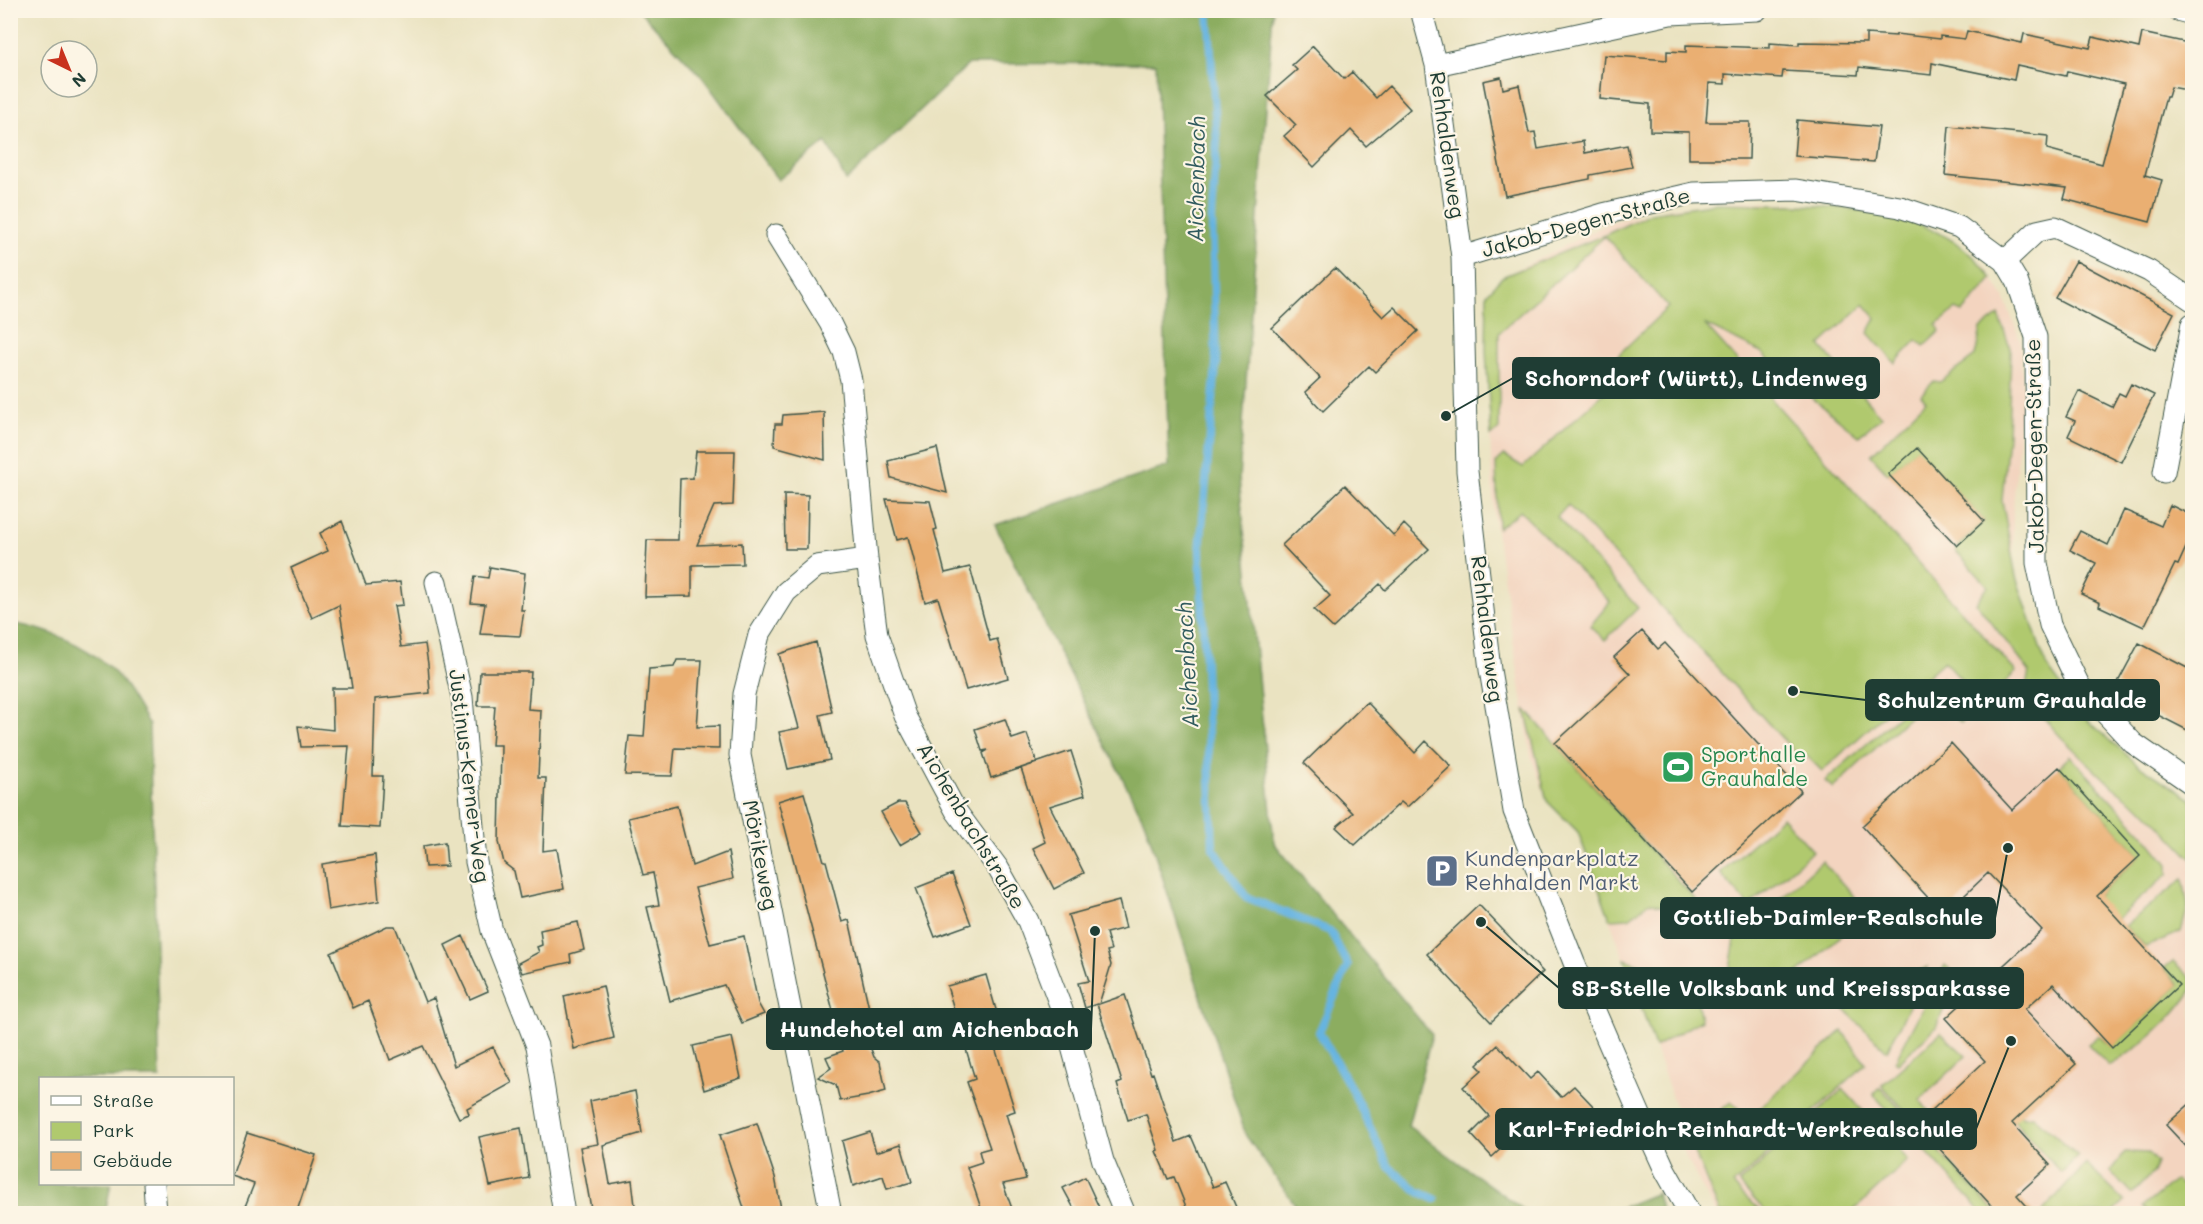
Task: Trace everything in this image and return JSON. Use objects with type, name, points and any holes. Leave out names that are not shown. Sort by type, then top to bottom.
[{"type":"street","name":"Rehhaldenweg","points":[[1421,10],[1436,65],[1462,257],[1467,471],[1490,670],[1514,811],[1527,849],[1575,965],[1644,1124],[1665,1170],[1690,1214]]},
{"type":"street","points":[[1436,65],[1670,14],[1757,10]]},
{"type":"street","points":[[2177,10],[2193,14]]},
{"type":"street","name":"Jakob-Degen-Straße","points":[[1462,257],[1603,214],[1694,193],[1796,190],[1900,207],[1959,227],[2005,261],[2017,281],[2036,337],[2037,562],[2050,625],[2079,685],[2133,743],[2193,784]]},
{"type":"street","points":[[2005,261],[2037,231],[2055,227],[2149,271],[2193,300]]},
{"type":"street","name":"Aichenbachstraße","points":[[776,235],[830,323],[844,352],[851,380],[867,559],[877,635],[905,716],[956,811],[998,868],[1028,921],[1062,1010],[1103,1161],[1125,1214]]},
{"type":"street","points":[[2164,472],[2193,324]]},
{"type":"street","name":"Mörikeweg","points":[[831,1214],[740,755],[744,694],[759,635],[786,592],[817,566],[867,559]]},
{"type":"street","name":"Justinus-Kerner-Weg","points":[[436,582],[462,697],[476,862],[492,931],[537,1046],[564,1214]]},
{"type":"street","points":[[154,1185],[156,1214]]},
{"type":"shaded area","points":[[1744,200],[1835,207],[1948,237],[1985,266],[2004,297],[2020,340],[2023,387],[2013,510],[2013,563],[2022,606],[2046,665],[2084,717],[2137,764],[2192,800],[2192,1213],[1716,1213],[1682,1150],[1680,1121],[1578,832],[1547,801],[1531,756],[1494,517],[1486,351],[1487,294],[1502,277],[1612,222],[1671,208]]},
{"type":"green space","points":[[640,11],[1273,11],[1239,478],[1274,843],[1432,1035],[1408,1126],[1528,1213],[1301,1213],[1246,1136],[1145,823],[995,525],[1169,466],[1156,63],[969,64],[846,181],[826,142],[778,180],[703,78]]},
{"type":"green space","points":[[1717,203],[1828,207],[1867,211],[1905,220],[1939,233],[1969,252],[1992,279],[1963,312],[1956,309],[1937,325],[1940,331],[1924,346],[1917,340],[1895,363],[1868,333],[1876,318],[1864,304],[1820,345],[1881,417],[1859,436],[1784,375],[1761,352],[1704,324],[2016,672],[1983,703],[1944,661],[1822,771],[1807,756],[1802,760],[1568,505],[1557,517],[1638,608],[1605,640],[1590,626],[1610,602],[1520,511],[1498,528],[1496,463],[1504,455],[1523,467],[1629,370],[1618,355],[1668,307],[1605,236],[1499,333],[1499,429],[1491,436],[1486,351],[1487,294],[1502,277],[1605,235],[1651,213]]},
{"type":"green space","points":[[1999,315],[2011,351],[2008,435],[2002,500],[2016,577],[2046,665],[2084,717],[2137,764],[2192,800],[2192,859],[2147,812],[2113,787],[2061,737],[2024,696],[2029,671],[1976,603],[1988,586],[1955,550],[1984,521],[1917,449],[1888,474],[1871,455],[1926,401],[1921,395],[1934,381],[1940,382],[1975,356],[1981,329]]},
{"type":"green space","points":[[11,623],[63,638],[98,658],[120,679],[149,725],[160,1077],[39,1077],[39,1185],[111,1185],[105,1213],[11,1213]]},
{"type":"green space","points":[[1942,677],[1971,708],[1961,723],[1956,718],[1959,707],[1938,690],[1833,788],[1825,781]]},
{"type":"green space","points":[[1525,709],[1700,905],[1688,915],[1650,902],[1629,918],[1610,919],[1578,832],[1547,801]]},
{"type":"green space","points":[[2070,756],[2147,838],[2168,864],[2168,874],[2095,938],[2075,917],[2140,856],[2059,767]]},
{"type":"green space","points":[[1782,817],[1813,851],[1749,906],[1720,873]]},
{"type":"green space","points":[[1822,861],[1868,912],[1781,988],[1740,994],[1728,980],[1735,939]]},
{"type":"green space","points":[[2183,879],[2188,906],[2181,932],[2145,947],[2125,926]]},
{"type":"green space","points":[[1625,959],[1694,984],[1701,1020],[1655,1047]]},
{"type":"green space","points":[[2173,961],[2191,978],[2192,989],[2176,1011],[2155,1032],[2109,1066],[2088,1044],[2098,1036],[2112,1047],[2179,985],[2164,968]]},
{"type":"green space","points":[[1945,965],[1958,976],[1936,1027],[1898,1063],[1895,1061]]},
{"type":"green space","points":[[1928,967],[1887,1051],[1841,1006]]},
{"type":"green space","points":[[1842,1031],[1866,1064],[1733,1185],[1762,1213],[1720,1213],[1691,1144],[1719,1111],[1732,1102],[1748,1119]]},
{"type":"green space","points":[[1941,1033],[1966,1056],[1920,1100],[1929,1112],[1917,1124],[1882,1085]]},
{"type":"green space","points":[[1983,1074],[2023,1117],[2033,1116],[2078,1156],[2061,1173],[1978,1080]]},
{"type":"green space","points":[[1881,1088],[1996,1213],[1983,1213],[1873,1094]]},
{"type":"green space","points":[[1843,1089],[1908,1160],[1851,1213],[1767,1213],[1739,1183]]},
{"type":"green space","points":[[2125,1152],[2148,1153],[2157,1163],[2153,1172],[2132,1194],[2110,1171]]},
{"type":"green space","points":[[2086,1164],[2125,1202],[2113,1213],[2041,1213]]},
{"type":"green space","points":[[2175,1180],[2192,1194],[2192,1213],[2149,1213],[2143,1207]]},
{"type":"green space","points":[[1657,1193],[1662,1213],[1608,1213]]},
{"type":"building","points":[[1967,31],[2022,43],[2024,34],[2090,48],[2093,37],[2139,48],[2142,33],[2193,44],[2193,91],[2171,87],[2166,97],[2145,175],[2162,180],[2150,222],[2064,199],[2067,188],[1945,175],[1949,126],[2048,136],[2047,149],[2102,164],[2124,84],[2067,71],[2066,76],[2017,65],[2014,80],[1932,63],[1931,75],[1859,67],[1858,75],[1783,71],[1782,78],[1725,74],[1725,84],[1709,83],[1706,122],[1750,122],[1749,159],[1689,159],[1689,132],[1650,131],[1650,104],[1600,99],[1604,55],[1667,60],[1667,51],[1686,52],[1686,45],[1770,48],[1770,43],[1799,45],[1799,42],[1866,43],[1866,34],[1965,39]]},
{"type":"building","points":[[1313,46],[1344,79],[1352,72],[1376,98],[1389,86],[1410,109],[1366,146],[1351,130],[1314,167],[1284,136],[1296,125],[1267,96],[1297,70],[1292,65]]},
{"type":"building","points":[[1501,77],[1503,89],[1519,85],[1529,133],[1535,132],[1538,149],[1583,141],[1585,153],[1627,145],[1632,167],[1590,175],[1590,179],[1505,196],[1483,81]]},
{"type":"building","points":[[1797,120],[1879,127],[1874,162],[1794,156]]},
{"type":"building","points":[[2076,261],[2174,313],[2155,350],[2055,298]]},
{"type":"building","points":[[1335,268],[1383,317],[1394,307],[1418,331],[1375,372],[1369,366],[1323,411],[1305,392],[1320,378],[1272,328]]},
{"type":"building","points":[[2131,384],[2154,395],[2121,462],[2068,436],[2075,421],[2066,417],[2079,391],[2112,407],[2119,393],[2125,396]]},
{"type":"building","points":[[824,412],[825,460],[774,446],[775,424],[782,424],[783,415]]},
{"type":"building","points":[[937,448],[947,493],[891,478],[888,461]]},
{"type":"building","points":[[1917,448],[1984,521],[1957,546],[1888,474]]},
{"type":"building","points":[[696,451],[735,451],[733,505],[714,506],[697,545],[742,543],[743,564],[692,565],[692,596],[645,597],[647,540],[678,540],[680,479],[693,478]]},
{"type":"building","points":[[1345,485],[1394,536],[1404,524],[1429,549],[1385,590],[1380,584],[1333,628],[1314,610],[1330,596],[1282,545]]},
{"type":"building","points":[[784,494],[808,495],[807,549],[785,549]]},
{"type":"building","points":[[886,499],[930,501],[937,529],[934,530],[945,573],[970,567],[990,641],[997,639],[1008,678],[966,690],[938,598],[925,602],[908,537],[897,540]]},
{"type":"building","points":[[2170,505],[2193,516],[2193,532],[2144,627],[2099,606],[2100,603],[2081,594],[2096,563],[2070,550],[2080,531],[2108,545],[2124,510],[2161,526]]},
{"type":"building","points":[[342,521],[366,585],[400,582],[403,605],[394,606],[401,647],[425,644],[428,664],[430,693],[375,699],[373,776],[383,776],[380,828],[342,826],[349,746],[301,747],[298,726],[333,730],[332,688],[352,688],[339,605],[312,618],[291,568],[328,551],[320,533]]},
{"type":"building","points":[[490,567],[525,573],[521,610],[524,610],[520,636],[480,634],[485,604],[471,603],[475,576],[488,578]]},
{"type":"building","name":"Sporthalle Grauhalde","points":[[1642,631],[1658,649],[1665,643],[1801,791],[1692,892],[1555,743],[1630,674],[1614,657]]},
{"type":"building","points":[[816,642],[832,712],[820,715],[830,760],[788,769],[779,732],[799,728],[779,654]]},
{"type":"building","points":[[2139,643],[2193,671],[2193,733],[2144,708],[2148,700],[2117,684]]},
{"type":"building","points":[[677,660],[702,660],[697,727],[719,726],[719,749],[675,748],[672,776],[625,775],[629,736],[644,737],[649,669],[674,667]]},
{"type":"building","points":[[480,672],[531,672],[528,709],[541,710],[538,778],[546,778],[543,851],[557,849],[564,889],[520,898],[514,871],[504,863],[499,842],[501,745],[492,745],[495,706],[478,706]]},
{"type":"building","points":[[1367,702],[1415,753],[1426,741],[1451,766],[1407,807],[1401,802],[1355,845],[1336,827],[1353,813],[1304,763]]},
{"type":"building","points":[[1005,719],[1012,739],[1027,734],[1037,763],[991,778],[983,753],[988,750],[982,751],[975,729]]},
{"type":"building","points":[[1951,743],[2012,810],[2059,767],[2140,856],[2097,896],[2179,985],[2112,1048],[2053,984],[2025,1009],[2076,1064],[2012,1123],[2050,1165],[2017,1195],[2034,1214],[1999,1214],[1917,1124],[1985,1061],[1946,1018],[2042,930],[1988,873],[1944,915],[1862,826]]},
{"type":"building","points":[[1071,751],[1085,795],[1050,806],[1084,873],[1054,889],[1033,848],[1045,842],[1021,768]]},
{"type":"building","points":[[804,793],[824,861],[826,861],[842,922],[849,920],[871,1017],[837,1026],[778,801]]},
{"type":"building","points":[[898,803],[905,803],[922,832],[900,845],[881,812]]},
{"type":"building","points":[[677,806],[692,866],[728,852],[733,879],[695,888],[710,944],[744,936],[758,1003],[764,1014],[742,1023],[724,985],[670,1001],[647,907],[659,905],[653,873],[643,875],[628,818]]},
{"type":"building","points":[[445,842],[447,866],[425,867],[423,846]]},
{"type":"building","points":[[375,855],[379,901],[328,910],[322,864]]},
{"type":"building","points":[[952,874],[971,924],[935,937],[916,888]]},
{"type":"building","points":[[1119,901],[1126,928],[1106,933],[1111,950],[1107,951],[1111,965],[1099,1004],[1125,995],[1176,1142],[1191,1136],[1213,1187],[1225,1182],[1239,1214],[1189,1214],[1174,1177],[1168,1179],[1156,1151],[1158,1150],[1146,1114],[1128,1120],[1117,1084],[1122,1082],[1097,1004],[1085,1008],[1078,983],[1089,981],[1068,915]]},
{"type":"building","points":[[1479,905],[1543,972],[1491,1022],[1427,954]]},
{"type":"building","points":[[578,922],[584,950],[570,954],[571,962],[522,973],[518,963],[539,952],[537,947],[542,945],[540,930]]},
{"type":"building","points":[[387,926],[395,926],[425,1002],[434,998],[454,1066],[493,1047],[512,1083],[467,1108],[469,1114],[459,1118],[423,1046],[390,1060],[368,1001],[353,1008],[331,953]]},
{"type":"building","points":[[463,936],[488,991],[470,999],[445,945]]},
{"type":"building","points":[[986,975],[1003,1034],[992,1038],[1015,1111],[1006,1114],[1026,1179],[1003,1184],[1014,1214],[983,1214],[967,1167],[982,1162],[979,1151],[990,1148],[967,1082],[975,1079],[947,986]]},
{"type":"building","points":[[603,986],[614,1038],[574,1049],[564,996]]},
{"type":"building","points":[[839,1031],[871,1049],[874,1057],[880,1062],[886,1091],[840,1101],[836,1085],[818,1077],[831,1068],[826,1057],[843,1051]]},
{"type":"building","points":[[732,1037],[741,1078],[704,1090],[693,1046]]},
{"type":"building","points":[[1498,1045],[1530,1079],[1538,1072],[1561,1097],[1574,1086],[1595,1108],[1556,1143],[1534,1118],[1492,1157],[1471,1134],[1489,1116],[1463,1087],[1482,1070],[1477,1065]]},
{"type":"building","points":[[635,1091],[642,1133],[603,1145],[610,1184],[632,1180],[636,1214],[592,1214],[580,1147],[598,1144],[590,1101]]},
{"type":"building","points":[[2193,1101],[2193,1154],[2166,1125]]},
{"type":"building","points":[[757,1123],[775,1177],[782,1214],[746,1214],[720,1135]]},
{"type":"building","points":[[521,1128],[529,1178],[490,1186],[479,1137]]},
{"type":"building","points":[[870,1132],[876,1152],[901,1144],[912,1182],[887,1189],[883,1176],[853,1186],[842,1141]]},
{"type":"building","points":[[247,1133],[316,1155],[296,1214],[242,1214],[254,1184],[234,1177],[234,1170]]},
{"type":"building","points":[[1085,1177],[1102,1214],[1077,1214],[1063,1188]]},
{"type":"waterway","name":"Aichenbach","points":[[1208,10],[1217,141],[1212,219],[1216,365],[1200,551],[1213,848],[1246,897],[1330,931],[1348,965],[1319,1032],[1352,1090],[1389,1167],[1419,1192],[1435,1199]]},
{"type":"waterway","name":"Aichenbach","points":[[1465,1211],[1473,1214]]},
{"type":"place","name":"Schorndorf (Württ), Lindenweg","points":[[1446,416]]},
{"type":"place","name":"Schulzentrum Grauhalde","points":[[1793,691]]},
{"type":"place","name":"Sporthalle Grauhalde","points":[[1678,767]]},
{"type":"place","name":"Gottlieb-Daimler-Realschule","points":[[2008,848]]},
{"type":"place","name":"Kundenparkplatz Rehhalden Markt","points":[[1442,871]]},
{"type":"place","name":"SB-Stelle Volksbank und Kreissparkasse","points":[[1481,922]]},
{"type":"place","name":"Hundehotel am Aichenbach","points":[[1095,931]]},
{"type":"place","name":"Karl-Friedrich-Reinhardt-Werkrealschule","points":[[2011,1041]]}]
